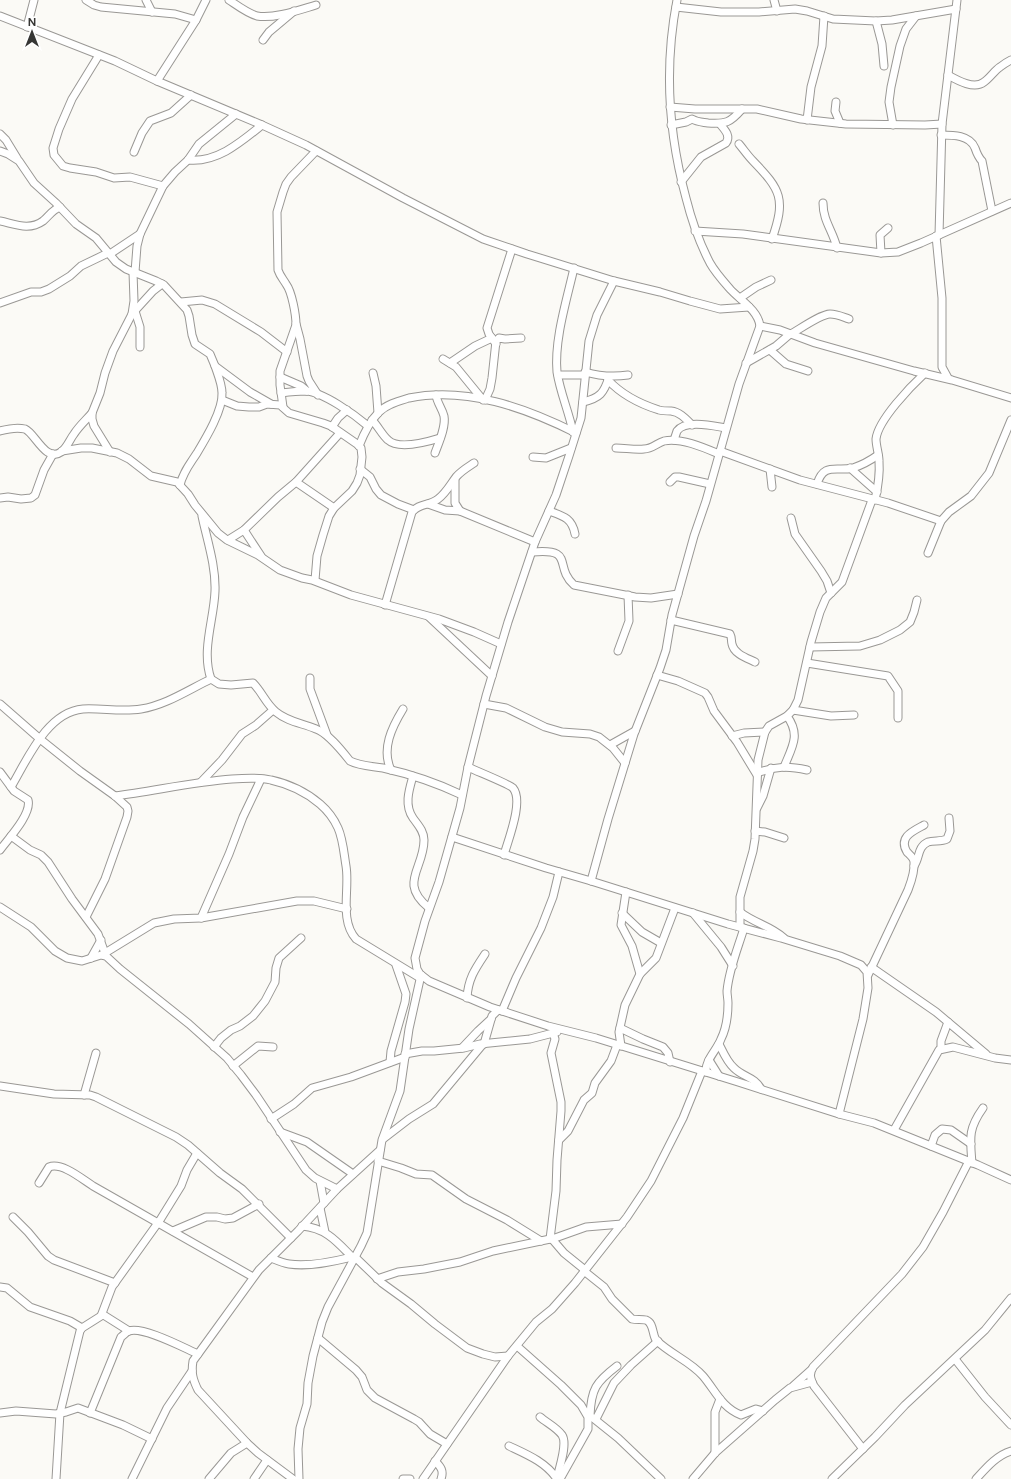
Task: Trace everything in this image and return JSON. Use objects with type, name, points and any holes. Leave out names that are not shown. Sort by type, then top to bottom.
[{"type":"street","points":[[27,27],[34,0]]},
{"type":"street","points":[[86,0],[101,7],[175,14],[196,20]]},
{"type":"street","points":[[146,0],[152,12]]},
{"type":"street","points":[[157,80],[196,20],[206,0]]},
{"type":"street","points":[[229,0],[244,10],[258,16],[268,16],[316,6]]},
{"type":"street","points":[[774,0],[777,11]]},
{"type":"street","points":[[948,378],[942,367],[942,298],[937,236],[941,135],[957,0]]},
{"type":"street","points":[[591,880],[635,731],[666,650],[671,620],[694,536],[739,384],[760,326],[759,321],[749,307],[731,289],[711,264],[695,231],[676,160],[671,125],[669,61],[676,4],[721,12],[777,11],[795,9],[833,19],[876,21],[956,9]]},
{"type":"street","points":[[263,40],[269,32],[294,11]]},
{"type":"street","points":[[0,16],[99,54],[262,125],[316,150],[403,198],[483,239],[614,281],[720,309],[749,307]]},
{"type":"street","points":[[807,120],[811,87],[822,46],[824,16]]},
{"type":"street","points":[[893,125],[889,102],[891,87],[906,29],[916,16]]},
{"type":"street","points":[[876,21],[882,44],[884,66]]},
{"type":"street","points":[[99,54],[72,99],[58,130],[53,148],[54,155],[63,166],[70,168],[96,172],[114,178],[130,177],[163,186]]},
{"type":"street","points":[[948,75],[959,81],[980,84],[1006,62],[1011,60]]},
{"type":"street","points":[[134,152],[142,133],[150,121],[170,113],[191,95]]},
{"type":"street","points":[[836,102],[835,111],[840,123]]},
{"type":"street","points":[[670,107],[695,109],[757,108],[807,120],[840,123],[893,125],[942,124]]},
{"type":"street","points":[[671,125],[692,120],[699,123],[720,124],[734,119],[742,109]]},
{"type":"street","points":[[140,347],[140,327],[134,313],[134,272],[140,234],[163,186],[188,160],[200,144],[236,114]]},
{"type":"street","points":[[682,182],[701,157],[726,144],[728,136],[720,124]]},
{"type":"street","points":[[188,160],[206,160],[218,155],[237,144],[262,125]]},
{"type":"street","points":[[0,134],[6,140],[34,182],[60,206],[76,224],[96,238],[116,262],[126,269],[162,284],[181,302],[189,316],[195,344],[210,354],[220,382],[222,400],[210,429],[198,452],[184,471],[180,485]]},
{"type":"street","points":[[941,135],[952,135],[968,139],[975,146],[977,156],[982,162],[992,211]]},
{"type":"street","points":[[739,144],[765,173],[777,192],[780,202],[780,209],[772,239]]},
{"type":"street","points":[[316,150],[286,184],[277,212],[277,265],[279,274],[286,284],[295,311],[296,324],[307,376],[318,395]]},
{"type":"street","points":[[0,151],[19,161]]},
{"type":"street","points":[[823,203],[824,218],[834,236],[837,248]]},
{"type":"street","points":[[695,231],[743,234],[881,253],[898,252],[1011,203]]},
{"type":"street","points":[[0,221],[25,227],[33,226],[44,220],[60,206]]},
{"type":"street","points":[[881,253],[880,234],[888,228]]},
{"type":"street","points":[[0,303],[31,292],[41,292],[49,289],[70,276],[81,266],[109,254],[140,234]]},
{"type":"street","points":[[484,400],[490,389],[494,341],[487,328],[512,249]]},
{"type":"street","points":[[574,268],[561,329],[558,352],[558,375],[574,433]]},
{"type":"street","points":[[740,298],[756,287],[771,280]]},
{"type":"street","points":[[299,1479],[298,1449],[300,1428],[307,1404],[308,1383],[313,1356],[328,1307],[367,1233],[382,1140],[400,1091],[409,1028],[421,977],[417,969],[415,958],[429,908],[439,882],[452,838],[468,767],[501,644],[535,542],[549,511],[571,448],[574,433],[581,418],[589,341],[597,315],[614,281]]},
{"type":"street","points":[[62,451],[92,413],[113,351],[134,313],[153,291],[162,284]]},
{"type":"street","points":[[181,302],[202,300],[215,304],[261,332],[287,352]]},
{"type":"street","points":[[746,363],[770,350],[790,334],[828,314],[848,319]]},
{"type":"street","points":[[283,407],[280,371],[296,324]]},
{"type":"street","points":[[760,326],[780,330],[815,343],[948,378],[1011,398]]},
{"type":"street","points":[[450,363],[475,346],[496,341],[499,338],[521,338]]},
{"type":"street","points":[[770,350],[786,364],[808,371]]},
{"type":"street","points":[[443,359],[456,367],[484,400]]},
{"type":"street","points":[[215,366],[250,392],[271,404],[283,407],[289,413],[332,427],[359,446],[362,452],[357,483],[352,491],[334,508],[323,535],[317,556],[314,580]]},
{"type":"street","points":[[373,373],[376,386],[378,413]]},
{"type":"street","points":[[423,1479],[508,1356],[536,1322],[552,1309],[585,1271],[622,1224],[651,1181],[683,1118],[706,1067],[719,1044],[725,1028],[728,1004],[727,991],[742,928],[740,896],[753,851],[758,760],[765,732],[769,726],[787,716],[793,710],[798,700],[810,647],[820,612],[826,598],[842,582],[874,500],[877,492],[880,470],[876,441],[881,425],[910,386],[925,373]]},
{"type":"street","points":[[558,375],[595,374],[609,378],[628,375]]},
{"type":"street","points":[[280,377],[301,386],[307,391],[318,395],[370,423],[390,442],[397,444],[418,444],[440,438]]},
{"type":"street","points":[[583,402],[603,393],[609,378]]},
{"type":"street","points":[[609,378],[615,388],[632,399],[659,410],[676,412],[682,415],[692,425]]},
{"type":"street","points":[[281,393],[307,391]]},
{"type":"street","points":[[359,446],[370,423],[378,413],[396,401],[443,394],[484,400],[523,410],[574,433]]},
{"type":"street","points":[[435,453],[444,418],[442,410],[438,405],[436,395]]},
{"type":"street","points":[[222,400],[237,406],[249,407],[271,404]]},
{"type":"street","points":[[332,427],[338,418],[347,410]]},
{"type":"street","points":[[92,413],[94,426],[110,452]]},
{"type":"street","points":[[928,553],[941,521],[949,512],[971,496],[989,473],[1011,420]]},
{"type":"street","points":[[674,440],[680,428],[692,425],[702,424],[726,428]]},
{"type":"street","points":[[0,431],[15,429],[27,430],[43,449],[54,454]]},
{"type":"street","points":[[228,540],[244,530],[296,482],[340,433]]},
{"type":"street","points":[[616,448],[642,450],[649,449],[666,441],[674,440],[701,447],[800,480],[888,503],[941,521]]},
{"type":"street","points":[[0,498],[8,497],[21,499],[31,498],[35,495],[44,470],[54,454],[80,448],[92,448],[110,452],[129,459],[151,476],[173,481],[180,485],[218,533],[280,570],[314,580],[351,595],[429,617],[474,632],[501,644]]},
{"type":"street","points":[[533,457],[546,458],[571,448]]},
{"type":"street","points":[[817,484],[822,474],[828,470],[850,468],[878,455]]},
{"type":"street","points":[[385,605],[396,571],[410,517],[414,510],[420,505],[428,504],[437,500],[443,495],[463,470],[474,463]]},
{"type":"street","points":[[850,468],[877,492]]},
{"type":"street","points":[[360,469],[370,477],[381,495],[414,510]]},
{"type":"street","points":[[770,469],[772,487]]},
{"type":"street","points":[[670,482],[675,477],[679,477],[710,484]]},
{"type":"street","points":[[454,480],[455,503],[460,511]]},
{"type":"street","points":[[296,482],[334,508]]},
{"type":"street","points":[[428,504],[446,510],[460,511],[535,542]]},
{"type":"street","points":[[549,511],[568,520],[572,524],[575,534]]},
{"type":"street","points":[[202,514],[214,570],[215,591],[206,661],[211,679],[219,684],[231,685],[253,683],[273,710],[291,721],[316,728],[327,737],[350,761],[356,764],[391,770],[413,776],[433,782],[462,795]]},
{"type":"street","points":[[791,518],[796,534],[827,581],[831,593]]},
{"type":"street","points":[[244,530],[262,558]]},
{"type":"street","points":[[532,552],[550,552],[558,554],[562,557],[569,580],[574,585],[651,598],[678,594]]},
{"type":"street","points":[[618,651],[629,621],[628,595]]},
{"type":"street","points":[[810,647],[860,646],[880,640],[900,630],[910,622],[917,600]]},
{"type":"street","points":[[429,617],[492,676]]},
{"type":"street","points":[[671,620],[730,634],[732,637],[731,643],[734,650],[755,662]]},
{"type":"street","points":[[807,663],[888,676],[898,691],[898,718]]},
{"type":"street","points":[[657,675],[678,681],[704,693],[708,697],[714,712],[757,774]]},
{"type":"street","points":[[310,678],[310,689],[327,737]]},
{"type":"street","points":[[11,787],[34,746],[59,718],[70,712],[82,710],[139,709],[155,706],[211,679]]},
{"type":"street","points":[[0,704],[40,739],[80,771],[116,796],[127,806],[127,818],[105,879],[86,917]]},
{"type":"street","points":[[484,704],[506,708],[545,727],[562,732],[590,734],[599,737],[610,745],[625,762]]},
{"type":"street","points":[[391,770],[386,757],[386,751],[392,730],[403,709]]},
{"type":"street","points":[[201,782],[222,760],[242,734],[256,726],[273,710]]},
{"type":"street","points":[[793,710],[831,716],[854,715]]},
{"type":"street","points":[[784,767],[795,740],[794,728],[787,716]]},
{"type":"street","points":[[610,745],[635,731]]},
{"type":"street","points":[[732,736],[744,733],[765,732]]},
{"type":"street","points":[[468,767],[506,784],[512,788],[515,793],[516,813],[504,854]]},
{"type":"street","points":[[757,774],[770,768],[784,767],[807,770]]},
{"type":"street","points":[[756,809],[763,796],[770,768]]},
{"type":"street","points":[[0,772],[14,791],[28,800],[29,806],[25,816],[0,850]]},
{"type":"street","points":[[413,776],[409,787],[408,804],[412,816],[422,830],[424,840],[414,876],[414,885],[416,894],[429,908]]},
{"type":"street","points":[[116,796],[214,780],[261,779],[285,784],[311,796],[333,818],[339,828],[347,873],[347,909],[349,929],[356,940],[396,964],[467,998],[500,1010],[563,1030],[619,1045],[839,1114],[874,1123],[894,1130],[1011,1180]]},
{"type":"street","points":[[200,918],[229,854],[243,817],[261,779]]},
{"type":"street","points":[[914,866],[918,862],[921,846],[929,842],[947,839],[950,831],[949,818]]},
{"type":"street","points":[[839,1114],[863,1019],[868,988],[868,975],[908,890],[913,876],[913,859],[906,851],[904,843],[905,838],[908,834],[924,825]]},
{"type":"street","points":[[755,831],[766,832],[784,838]]},
{"type":"street","points":[[11,836],[30,850],[45,858],[72,899],[98,934],[106,954],[120,969],[189,1024],[233,1066],[256,1095],[306,1170],[320,1181],[336,1189]]},
{"type":"street","points":[[452,838],[559,872],[591,880],[675,908],[840,956],[861,965],[868,975]]},
{"type":"street","points":[[462,1048],[500,1010],[541,928],[553,897],[559,872]]},
{"type":"street","points":[[626,892],[621,925],[632,946],[640,974]]},
{"type":"street","points":[[0,907],[30,928],[55,951],[67,958],[82,961],[101,954],[106,954],[154,923],[200,918],[297,900],[314,900],[347,909]]},
{"type":"street","points":[[559,1140],[568,1131],[584,1100],[592,1093],[595,1083],[611,1061],[619,1045],[620,1028],[626,1004],[640,974],[656,958],[675,908]]},
{"type":"street","points":[[740,912],[747,918],[778,932],[787,940]]},
{"type":"street","points":[[622,913],[642,932],[661,943]]},
{"type":"street","points":[[693,913],[721,947],[733,966]]},
{"type":"street","points":[[214,1047],[221,1038],[253,1016],[265,1001],[275,982],[279,958],[282,953],[301,938]]},
{"type":"street","points":[[91,958],[101,940]]},
{"type":"street","points":[[467,998],[467,985],[471,974],[485,954]]},
{"type":"street","points":[[390,1062],[406,994],[396,964]]},
{"type":"street","points":[[871,967],[948,1022],[987,1056]]},
{"type":"street","points":[[382,1140],[409,1119],[433,1104],[484,1044],[491,1019]]},
{"type":"street","points":[[894,1130],[941,1049],[941,1041],[948,1022]]},
{"type":"street","points":[[620,1028],[663,1047],[668,1052],[670,1062]]},
{"type":"street","points":[[271,1119],[294,1104],[312,1088],[344,1079],[405,1055],[422,1051],[462,1048],[530,1039],[563,1030]]},
{"type":"street","points":[[553,1033],[555,1039],[551,1053],[560,1102],[556,1191],[551,1239],[564,1253],[604,1287],[612,1299],[632,1319],[646,1320],[651,1325],[654,1337],[693,1366],[703,1376],[723,1404],[734,1413],[740,1415],[756,1409],[763,1411]]},
{"type":"street","points":[[719,1044],[734,1068],[754,1079],[761,1089]]},
{"type":"street","points":[[233,1066],[258,1046],[273,1047]]},
{"type":"street","points":[[941,1049],[953,1047],[987,1056],[1011,1060]]},
{"type":"street","points":[[84,1095],[96,1052]]},
{"type":"street","points":[[710,1060],[719,1076]]},
{"type":"street","points":[[0,1086],[54,1094],[96,1097],[176,1137],[242,1189],[259,1204],[291,1238]]},
{"type":"street","points":[[693,1479],[715,1453],[775,1400],[792,1388],[911,1263],[923,1247],[970,1162],[970,1138],[972,1127],[983,1108]]},
{"type":"street","points":[[931,1146],[935,1135],[942,1129],[951,1130],[971,1144]]},
{"type":"street","points":[[280,1132],[307,1142],[353,1174]]},
{"type":"street","points":[[293,1479],[247,1443],[198,1390],[192,1371],[193,1361],[259,1270],[336,1189],[380,1150]]},
{"type":"street","points":[[56,1479],[60,1413],[82,1328],[102,1314],[114,1283],[159,1223],[181,1186],[187,1170],[197,1153]]},
{"type":"street","points":[[378,1161],[416,1174],[432,1175],[466,1199],[507,1220],[541,1241]]},
{"type":"street","points":[[39,1183],[49,1167],[58,1166],[72,1172],[93,1186],[253,1277]]},
{"type":"street","points":[[320,1181],[325,1232]]},
{"type":"street","points":[[173,1231],[206,1217],[226,1219],[233,1218],[259,1204]]},
{"type":"street","points":[[13,1217],[48,1256],[54,1260],[114,1283]]},
{"type":"street","points":[[308,1220],[330,1236],[377,1279],[467,1348],[495,1357],[508,1356]]},
{"type":"street","points":[[377,1279],[398,1272],[460,1262],[493,1251],[566,1235],[586,1227],[622,1224]]},
{"type":"street","points":[[302,1226],[317,1228]]},
{"type":"street","points":[[271,1258],[289,1264],[298,1265],[354,1258]]},
{"type":"street","points":[[0,1287],[7,1288],[30,1307],[70,1321],[82,1328]]},
{"type":"street","points":[[832,1479],[905,1405],[985,1330],[1011,1298]]},
{"type":"street","points":[[102,1314],[129,1331],[150,1333],[198,1354]]},
{"type":"street","points":[[90,1413],[121,1337],[129,1331]]},
{"type":"street","points":[[318,1338],[356,1370],[362,1377],[367,1390],[375,1398],[419,1422],[430,1434],[447,1444]]},
{"type":"street","points":[[591,1416],[614,1383],[658,1341]]},
{"type":"street","points":[[517,1346],[538,1363],[591,1416],[661,1479]]},
{"type":"street","points":[[955,1359],[985,1397],[1011,1425]]},
{"type":"street","points":[[558,1479],[588,1429],[591,1416],[592,1395],[596,1386],[617,1366]]},
{"type":"street","points":[[812,1368],[810,1373],[812,1382],[823,1399],[863,1449]]},
{"type":"street","points":[[132,1479],[167,1408],[192,1371]]},
{"type":"street","points":[[792,1388],[812,1382]]},
{"type":"street","points":[[183,1383],[195,1384]]},
{"type":"street","points":[[715,1453],[715,1412],[720,1399]]},
{"type":"street","points":[[0,1414],[16,1411],[60,1413],[76,1408],[123,1425],[152,1439]]},
{"type":"street","points":[[540,1417],[561,1434],[564,1440],[558,1479]]},
{"type":"street","points":[[209,1479],[231,1453],[247,1443]]},
{"type":"street","points":[[509,1446],[539,1461],[558,1479]]},
{"type":"street","points":[[976,1479],[997,1458],[1011,1451]]},
{"type":"street","points":[[254,1479],[267,1460]]},
{"type":"street","points":[[435,1461],[442,1470],[443,1475],[441,1479]]},
{"type":"street","points":[[403,1479],[410,1479]]}]
